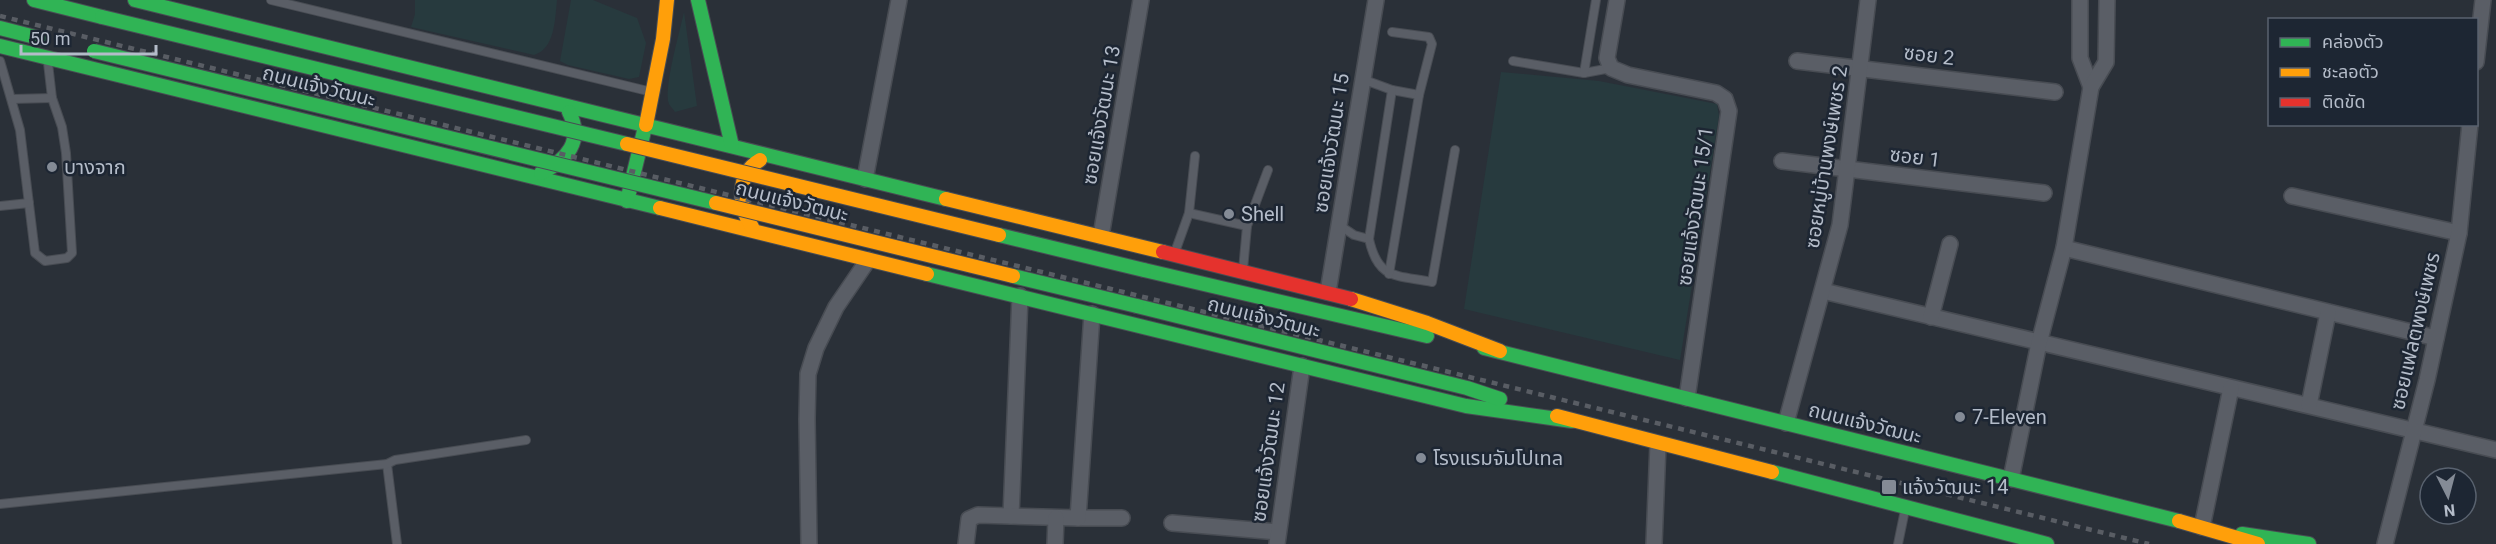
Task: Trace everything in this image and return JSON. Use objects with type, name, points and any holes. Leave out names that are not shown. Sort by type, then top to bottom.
[{"type":"main road","name":"ถนนแจ้งวัฒนะ","points":[[34,0],[1144,270],[1362,322],[1500,351],[2222,532],[2258,544]]},
{"type":"main road","name":"ถนนแจ้งวัฒนะ","points":[[135,0],[1328,292],[1427,323],[1500,351]]},
{"type":"main road","points":[[627,201],[653,92],[668,0]]},
{"type":"main road","points":[[698,0],[732,146]]},
{"type":"main road","points":[[0,28],[52,41]]},
{"type":"main road","name":"ถนนแจ้งวัฒนะ","points":[[0,46],[1466,406],[1572,421]]},
{"type":"main road","name":"ถนนแจ้งวัฒนะ","points":[[89,50],[1467,388],[1572,421],[2047,544]]},
{"type":"main road","points":[[532,178],[554,168],[567,157],[574,145],[575,127],[571,114],[558,103]]},
{"type":"main road","points":[[758,232],[744,214],[741,200],[742,187],[754,162],[771,156]]},
{"type":"main road","name":"ถนนแจ้งวัฒนะ","points":[[2222,532],[2309,544]]},
{"type":"street","points":[[865,179],[899,0]]},
{"type":"street","name":"ซอยแจ้งวัฒนะ 13","points":[[1101,237],[1141,0]]},
{"type":"street","name":"ซอยแจ้งวัฒนะ 15","points":[[1328,292],[1376,0]]},
{"type":"street","points":[[1611,68],[1607,58],[1617,0]]},
{"type":"street","name":"ซอยหมู่บ้านพงษ์เพชร 2","points":[[1786,423],[1840,225],[1849,170],[1868,0]]},
{"type":"street","points":[[2080,0],[2080,58],[2091,87]]},
{"type":"street","points":[[2012,479],[2039,343],[2064,248],[2091,87],[2106,62],[2107,0]]},
{"type":"street","points":[[2478,44],[2483,0]]},
{"type":"street","name":"ซอย 2","points":[[1797,61],[1861,67],[2055,93]]},
{"type":"street","name":"ซอยแจ้งวัฒนะ 15/1","points":[[1611,68],[1628,75],[1716,93],[1725,99],[1729,111],[1687,399]]},
{"type":"street","name":"ซอยแฟลตพงษ์เพชร","points":[[2385,544],[2436,338],[2459,233],[2467,126]]},
{"type":"street","name":"ซอย 1","points":[[1782,161],[2044,194]]},
{"type":"street","points":[[2292,196],[2459,233]]},
{"type":"street","points":[[1931,317],[1950,244]]},
{"type":"street","points":[[2064,248],[2436,338]]},
{"type":"street","points":[[809,544],[808,374],[816,348],[836,307],[868,260]]},
{"type":"street","points":[[1823,291],[2496,450]]},
{"type":"street","points":[[1011,516],[1020,296]]},
{"type":"street","points":[[2309,405],[2328,313]]},
{"type":"street","points":[[1078,518],[1092,314]]},
{"type":"street","name":"ซอยแจ้งวัฒนะ 12","points":[[1277,538],[1302,366]]},
{"type":"street","points":[[2202,527],[2231,388]]},
{"type":"street","points":[[1654,544],[1658,444]]},
{"type":"street","points":[[966,544],[969,519],[978,515],[1122,518]]},
{"type":"street","points":[[1055,544],[1056,518]]},
{"type":"street","points":[[1172,523],[1277,538]]},
{"type":"lane","points":[[271,0],[653,92]]},
{"type":"lane","points":[[1584,73],[1596,0]]},
{"type":"lane","points":[[1389,274],[1419,95],[1432,44],[1429,37],[1392,32]]},
{"type":"lane","points":[[0,61],[20,130],[35,253],[45,261],[67,258],[72,253],[66,153],[62,127],[52,98],[47,57]]},
{"type":"lane","points":[[1514,61],[1584,73],[1611,68]]},
{"type":"lane","points":[[1362,79],[1392,90],[1419,95]]},
{"type":"lane","points":[[1392,90],[1369,239],[1373,257],[1389,274],[1432,282],[1455,150]]},
{"type":"lane","points":[[12,99],[52,98]]},
{"type":"lane","points":[[1174,253],[1189,213],[1195,156]]},
{"type":"lane","points":[[1243,271],[1248,226],[1268,170]]},
{"type":"lane","points":[[0,206],[29,203]]},
{"type":"lane","points":[[1189,213],[1248,226]]},
{"type":"lane","points":[[1339,225],[1354,235],[1369,239]]},
{"type":"lane","points":[[0,504],[387,464],[395,460],[526,441]]},
{"type":"lane","points":[[387,464],[397,544]]},
{"type":"lane","points":[[1898,544],[1905,508]]},
{"type":"green space","points":[[415,0],[557,0],[550,40],[541,52],[534,55],[411,27],[415,14]]},
{"type":"green space","points":[[571,0],[593,0],[637,18],[646,43],[639,77],[629,79],[568,65],[560,61]]},
{"type":"green space","points":[[684,12],[697,106],[675,112],[669,104],[668,86]]},
{"type":"green space","points":[[1501,72],[1599,81],[1717,104],[1719,116],[1680,360],[1464,309]]},
{"type":"railway","points":[[0,16],[2149,544]]},
{"type":"traffic: fast","points":[[34,0],[102,17]]},
{"type":"traffic: fast","points":[[135,0],[946,199]]},
{"type":"traffic: fast","points":[[698,0],[732,146]]},
{"type":"traffic: fast","points":[[102,17],[627,144]]},
{"type":"traffic: fast","points":[[0,28],[39,38]]},
{"type":"traffic: fast","points":[[0,46],[660,208]]},
{"type":"traffic: fast","points":[[94,51],[716,203]]},
{"type":"traffic: fast","points":[[541,173],[565,156],[574,141],[575,132],[569,112]]},
{"type":"traffic: fast","points":[[627,201],[645,127]]},
{"type":"traffic: fast","points":[[999,235],[1144,270]]},
{"type":"traffic: fast","points":[[1144,270],[1427,336]]},
{"type":"traffic: fast","points":[[927,274],[1466,406],[1572,421]]},
{"type":"traffic: fast","points":[[1013,276],[1137,306]]},
{"type":"traffic: fast","points":[[1137,306],[1467,388],[1500,399]]},
{"type":"traffic: fast","points":[[1484,348],[2179,521]]},
{"type":"traffic: fast","points":[[1772,472],[2047,544]]},
{"type":"traffic: fast","points":[[2242,534],[2309,544]]},
{"type":"traffic: slow","points":[[646,125],[663,39],[667,0]]},
{"type":"traffic: slow","points":[[627,144],[999,235]]},
{"type":"traffic: slow","points":[[752,227],[744,210],[743,182],[752,166],[760,160]]},
{"type":"traffic: slow","points":[[946,199],[1163,252]]},
{"type":"traffic: slow","points":[[716,203],[1013,276]]},
{"type":"traffic: slow","points":[[660,208],[927,274]]},
{"type":"traffic: slow","points":[[1351,299],[1427,323],[1500,351]]},
{"type":"traffic: slow","points":[[1557,416],[1772,472]]},
{"type":"traffic: slow","points":[[2179,521],[2258,544]]},
{"type":"traffic: jam","points":[[1163,252],[1351,299]]},
{"type":"place","name":"บางจาก","points":[[52,167]]},
{"type":"place","name":"Shell","points":[[1229,214]]},
{"type":"place","name":"7-Eleven","points":[[1960,417]]},
{"type":"place","name":"โรงแรมจัมโปเทล","points":[[1421,458]]},
{"type":"place","name":"แจ้งวัฒนะ 14","points":[[1889,487]]}]
